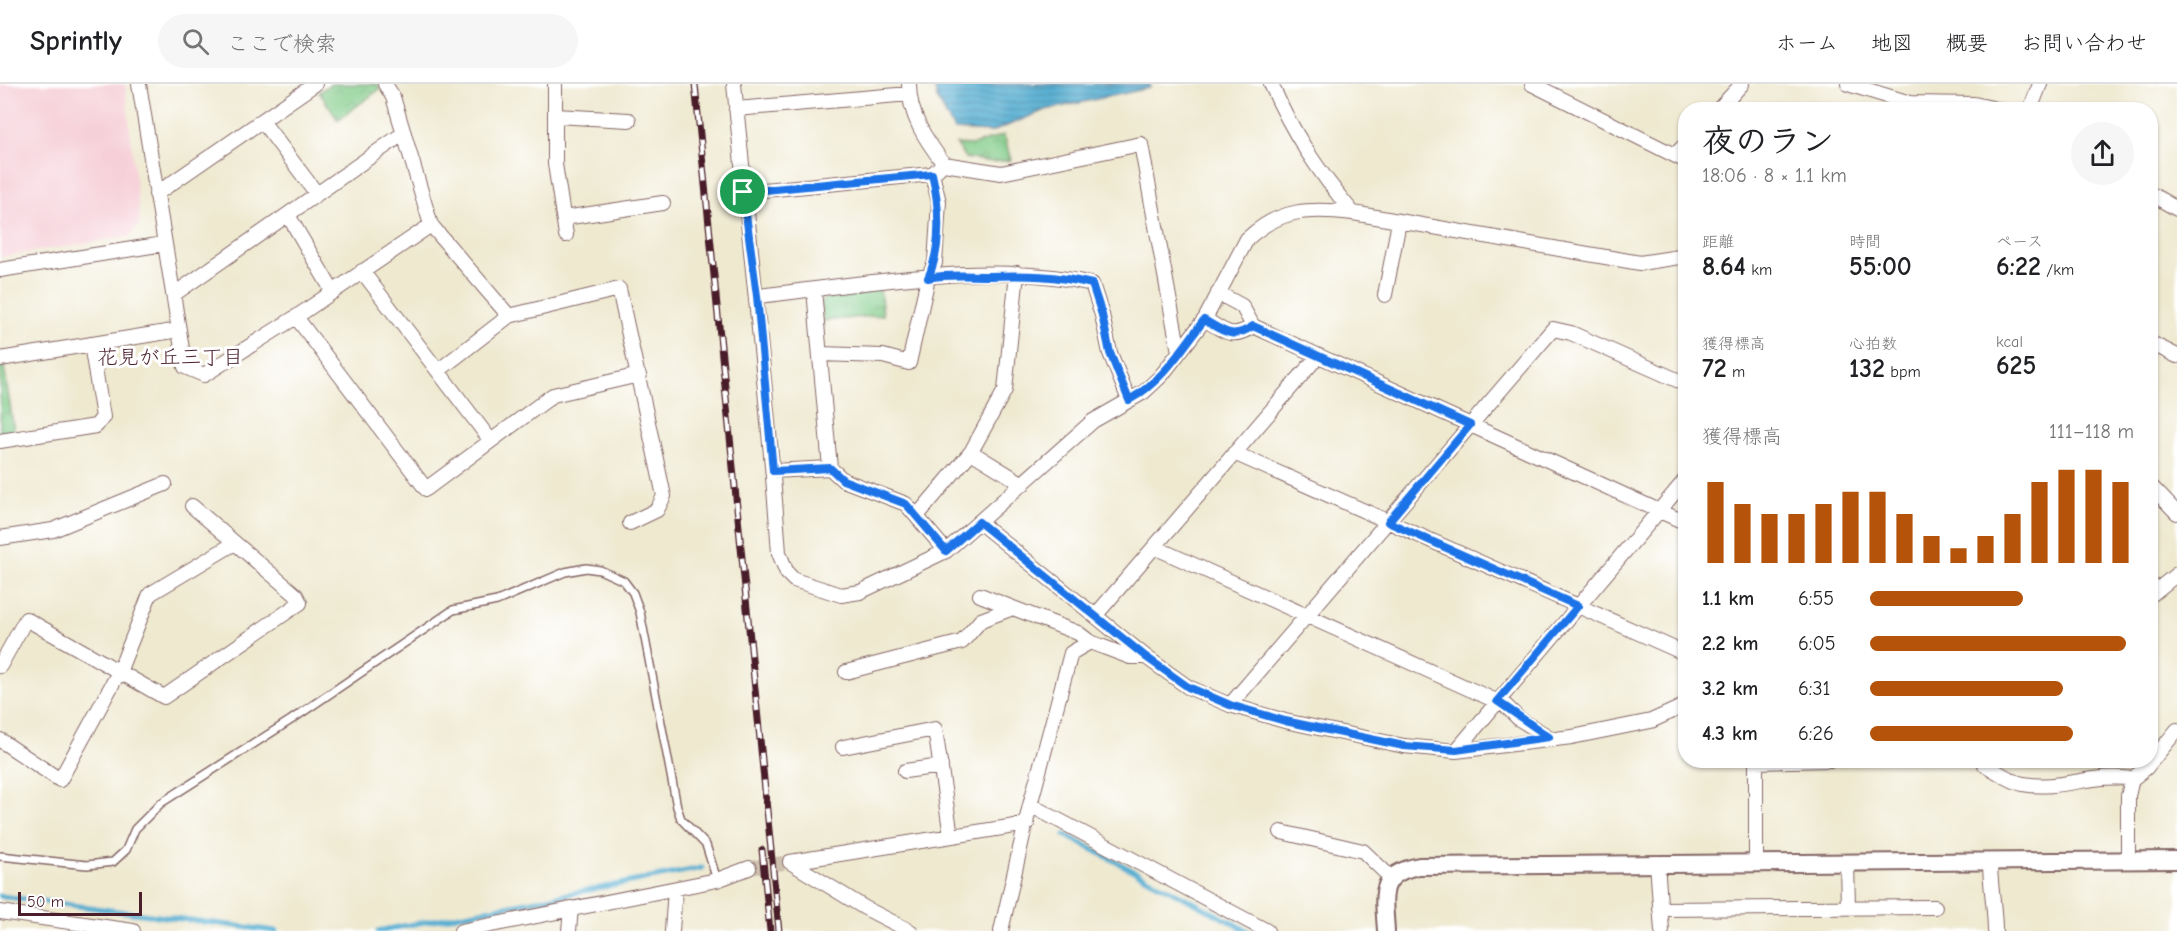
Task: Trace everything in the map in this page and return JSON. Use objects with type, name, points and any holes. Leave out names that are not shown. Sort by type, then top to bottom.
[{"type":"street","points":[[139,84],[185,367],[204,375],[296,317],[431,225]]},
{"type":"street","points":[[156,194],[315,84]]},
{"type":"street","points":[[385,84],[393,97],[431,225],[509,316]]},
{"type":"street","points":[[555,84],[555,164],[566,234]]},
{"type":"street","points":[[734,84],[743,192],[757,296],[779,554],[787,573],[794,580],[841,595],[860,592],[946,551],[1093,421],[1144,392],[1161,376],[1204,320],[1247,239],[1257,230],[1296,211],[1316,208],[1353,213],[1640,262],[1678,257]]},
{"type":"street","points":[[1271,84],[1286,118],[1313,165],[1353,213]]},
{"type":"street","points":[[1532,84],[1678,157]]},
{"type":"street","points":[[1723,84],[1739,87]]},
{"type":"street","points":[[1848,84],[1907,102]]},
{"type":"street","points":[[2034,102],[2040,84]]},
{"type":"street","points":[[1725,102],[1739,87]]},
{"type":"street","points":[[736,109],[909,89],[920,132],[944,164],[1001,173],[1141,144],[1179,352]]},
{"type":"street","points":[[555,116],[629,120]]},
{"type":"street","points":[[262,121],[317,195]]},
{"type":"street","points":[[173,295],[404,134]]},
{"type":"street","points":[[743,192],[932,174],[944,164]]},
{"type":"street","points":[[820,354],[883,356],[909,363],[928,278],[935,263],[939,202],[932,174]]},
{"type":"street","points":[[2158,198],[2177,209]]},
{"type":"street","points":[[564,218],[663,203]]},
{"type":"street","points":[[288,215],[333,292]]},
{"type":"street","points":[[1385,295],[1399,222]]},
{"type":"street","points":[[0,270],[164,244]]},
{"type":"street","points":[[362,271],[491,441]]},
{"type":"street","points":[[757,296],[944,275],[1017,273],[1058,276],[1092,284],[1102,315],[1110,353],[1129,400]]},
{"type":"street","points":[[918,516],[971,452],[1005,390],[1017,273]]},
{"type":"street","points":[[438,371],[509,316],[619,289],[664,496],[657,510],[630,523]]},
{"type":"street","points":[[814,290],[830,468],[843,480],[906,504],[946,551]]},
{"type":"street","points":[[1218,293],[1242,306],[1253,326],[1678,519]]},
{"type":"street","points":[[296,317],[426,489],[553,395],[639,375]]},
{"type":"street","points":[[1204,320],[1232,334],[1240,334],[1253,326]]},
{"type":"street","points":[[1230,705],[1553,329],[1571,333],[1678,380]]},
{"type":"street","points":[[0,359],[179,330]]},
{"type":"street","points":[[0,441],[96,426],[103,417],[92,344]]},
{"type":"street","points":[[2158,347],[2177,356]]},
{"type":"street","points":[[1095,615],[1317,356]]},
{"type":"street","points":[[971,452],[1023,484]]},
{"type":"street","points":[[1234,453],[1678,650]]},
{"type":"street","points":[[773,471],[830,468]]},
{"type":"street","points":[[0,538],[53,530],[165,484]]},
{"type":"street","points":[[1456,750],[1678,488]]},
{"type":"street","points":[[2158,493],[2177,513]]},
{"type":"street","points":[[0,666],[26,619],[164,697],[300,603],[296,595],[192,506]]},
{"type":"street","points":[[979,522],[1146,657],[1188,687],[1230,705],[1285,721],[1404,746],[1456,750],[1549,737],[1572,737],[1651,721],[1678,709]]},
{"type":"street","points":[[0,740],[60,780],[119,672],[150,594],[235,543]]},
{"type":"street","points":[[1154,547],[1497,701],[1549,737]]},
{"type":"street","points":[[2158,586],[2177,574]]},
{"type":"street","points":[[980,595],[1078,633],[1090,642],[1130,657],[1146,657]]},
{"type":"street","points":[[846,672],[962,642],[981,620],[1013,608]]},
{"type":"street","points":[[1001,931],[1030,805],[1071,653],[1090,642]]},
{"type":"street","points":[[843,747],[935,729],[951,836]]},
{"type":"street","points":[[2158,753],[2177,730]]},
{"type":"street","points":[[905,771],[941,766]]},
{"type":"street","points":[[1756,768],[1756,863]]},
{"type":"street","points":[[1991,768],[2022,784],[2068,784],[2117,776],[2132,779]]},
{"type":"street","points":[[2128,861],[2128,796],[2132,779],[2145,768]]},
{"type":"street","points":[[1030,805],[1268,931]]},
{"type":"street","points":[[910,931],[865,908],[790,862],[1027,824]]},
{"type":"street","points":[[1281,832],[1364,851],[1390,877]]},
{"type":"street","points":[[1386,931],[1385,887],[1390,877],[1402,869],[1419,866],[2177,860]]},
{"type":"street","points":[[1847,862],[1848,908]]},
{"type":"street","points":[[1990,862],[1990,892],[1995,908],[1995,931]]},
{"type":"street","points":[[1658,863],[1662,931]]},
{"type":"street","points":[[465,931],[717,880],[749,868]]},
{"type":"street","points":[[672,931],[675,889]]},
{"type":"street","points":[[1660,909],[1935,907]]},
{"type":"street","points":[[569,931],[571,908]]},
{"type":"street","points":[[0,912],[59,926],[133,931]]},
{"type":"lane","points":[[0,856],[87,865],[113,862],[126,850],[135,829],[161,804],[291,720],[453,610],[497,601],[565,572],[586,568],[600,570],[624,581],[633,593],[640,612],[676,807],[681,819],[706,845],[717,880]]},
{"type":"shaded area","points":[[0,84],[125,84],[140,223],[130,236],[0,257]]},
{"type":"green space","points":[[331,84],[377,84],[380,89],[338,120],[319,92]]},
{"type":"green space","points":[[1004,135],[1011,160],[993,162],[965,158],[956,144],[973,145]]},
{"type":"green space","points":[[880,289],[883,315],[823,321],[821,302],[829,296]]},
{"type":"green space","points":[[4,366],[14,431],[0,433],[0,367]]},
{"type":"water","points":[[934,84],[1150,84],[1150,88],[1045,110],[992,132],[954,130],[937,98]]},
{"type":"waterway","points":[[1065,835],[1248,931]]},
{"type":"waterway","points":[[378,931],[702,868]]},
{"type":"waterway","points":[[0,896],[276,931]]},
{"type":"tunnel","points":[[749,868],[790,862]]},
{"type":"railway","points":[[695,84],[779,931]]},
{"type":"railway","points":[[762,850],[770,931]]},
{"type":"district","name":"花見が丘三丁目","points":[[170,357]]},
{"type":"route","points":[[932,174],[939,202],[935,263],[928,278],[944,275],[991,276],[1017,273],[1058,276],[1092,284],[1102,315],[1110,353],[1129,400],[1144,392],[1161,376],[1204,320],[1232,334],[1240,334],[1253,326],[1470,425],[1388,522],[1578,606],[1497,701],[1506,705],[1519,719],[1549,737],[1456,750],[1404,746],[1285,721],[1230,705],[1188,687],[1146,657],[979,522],[946,551],[906,504],[843,480],[830,468],[773,471],[757,296],[743,192],[932,174]]}]
